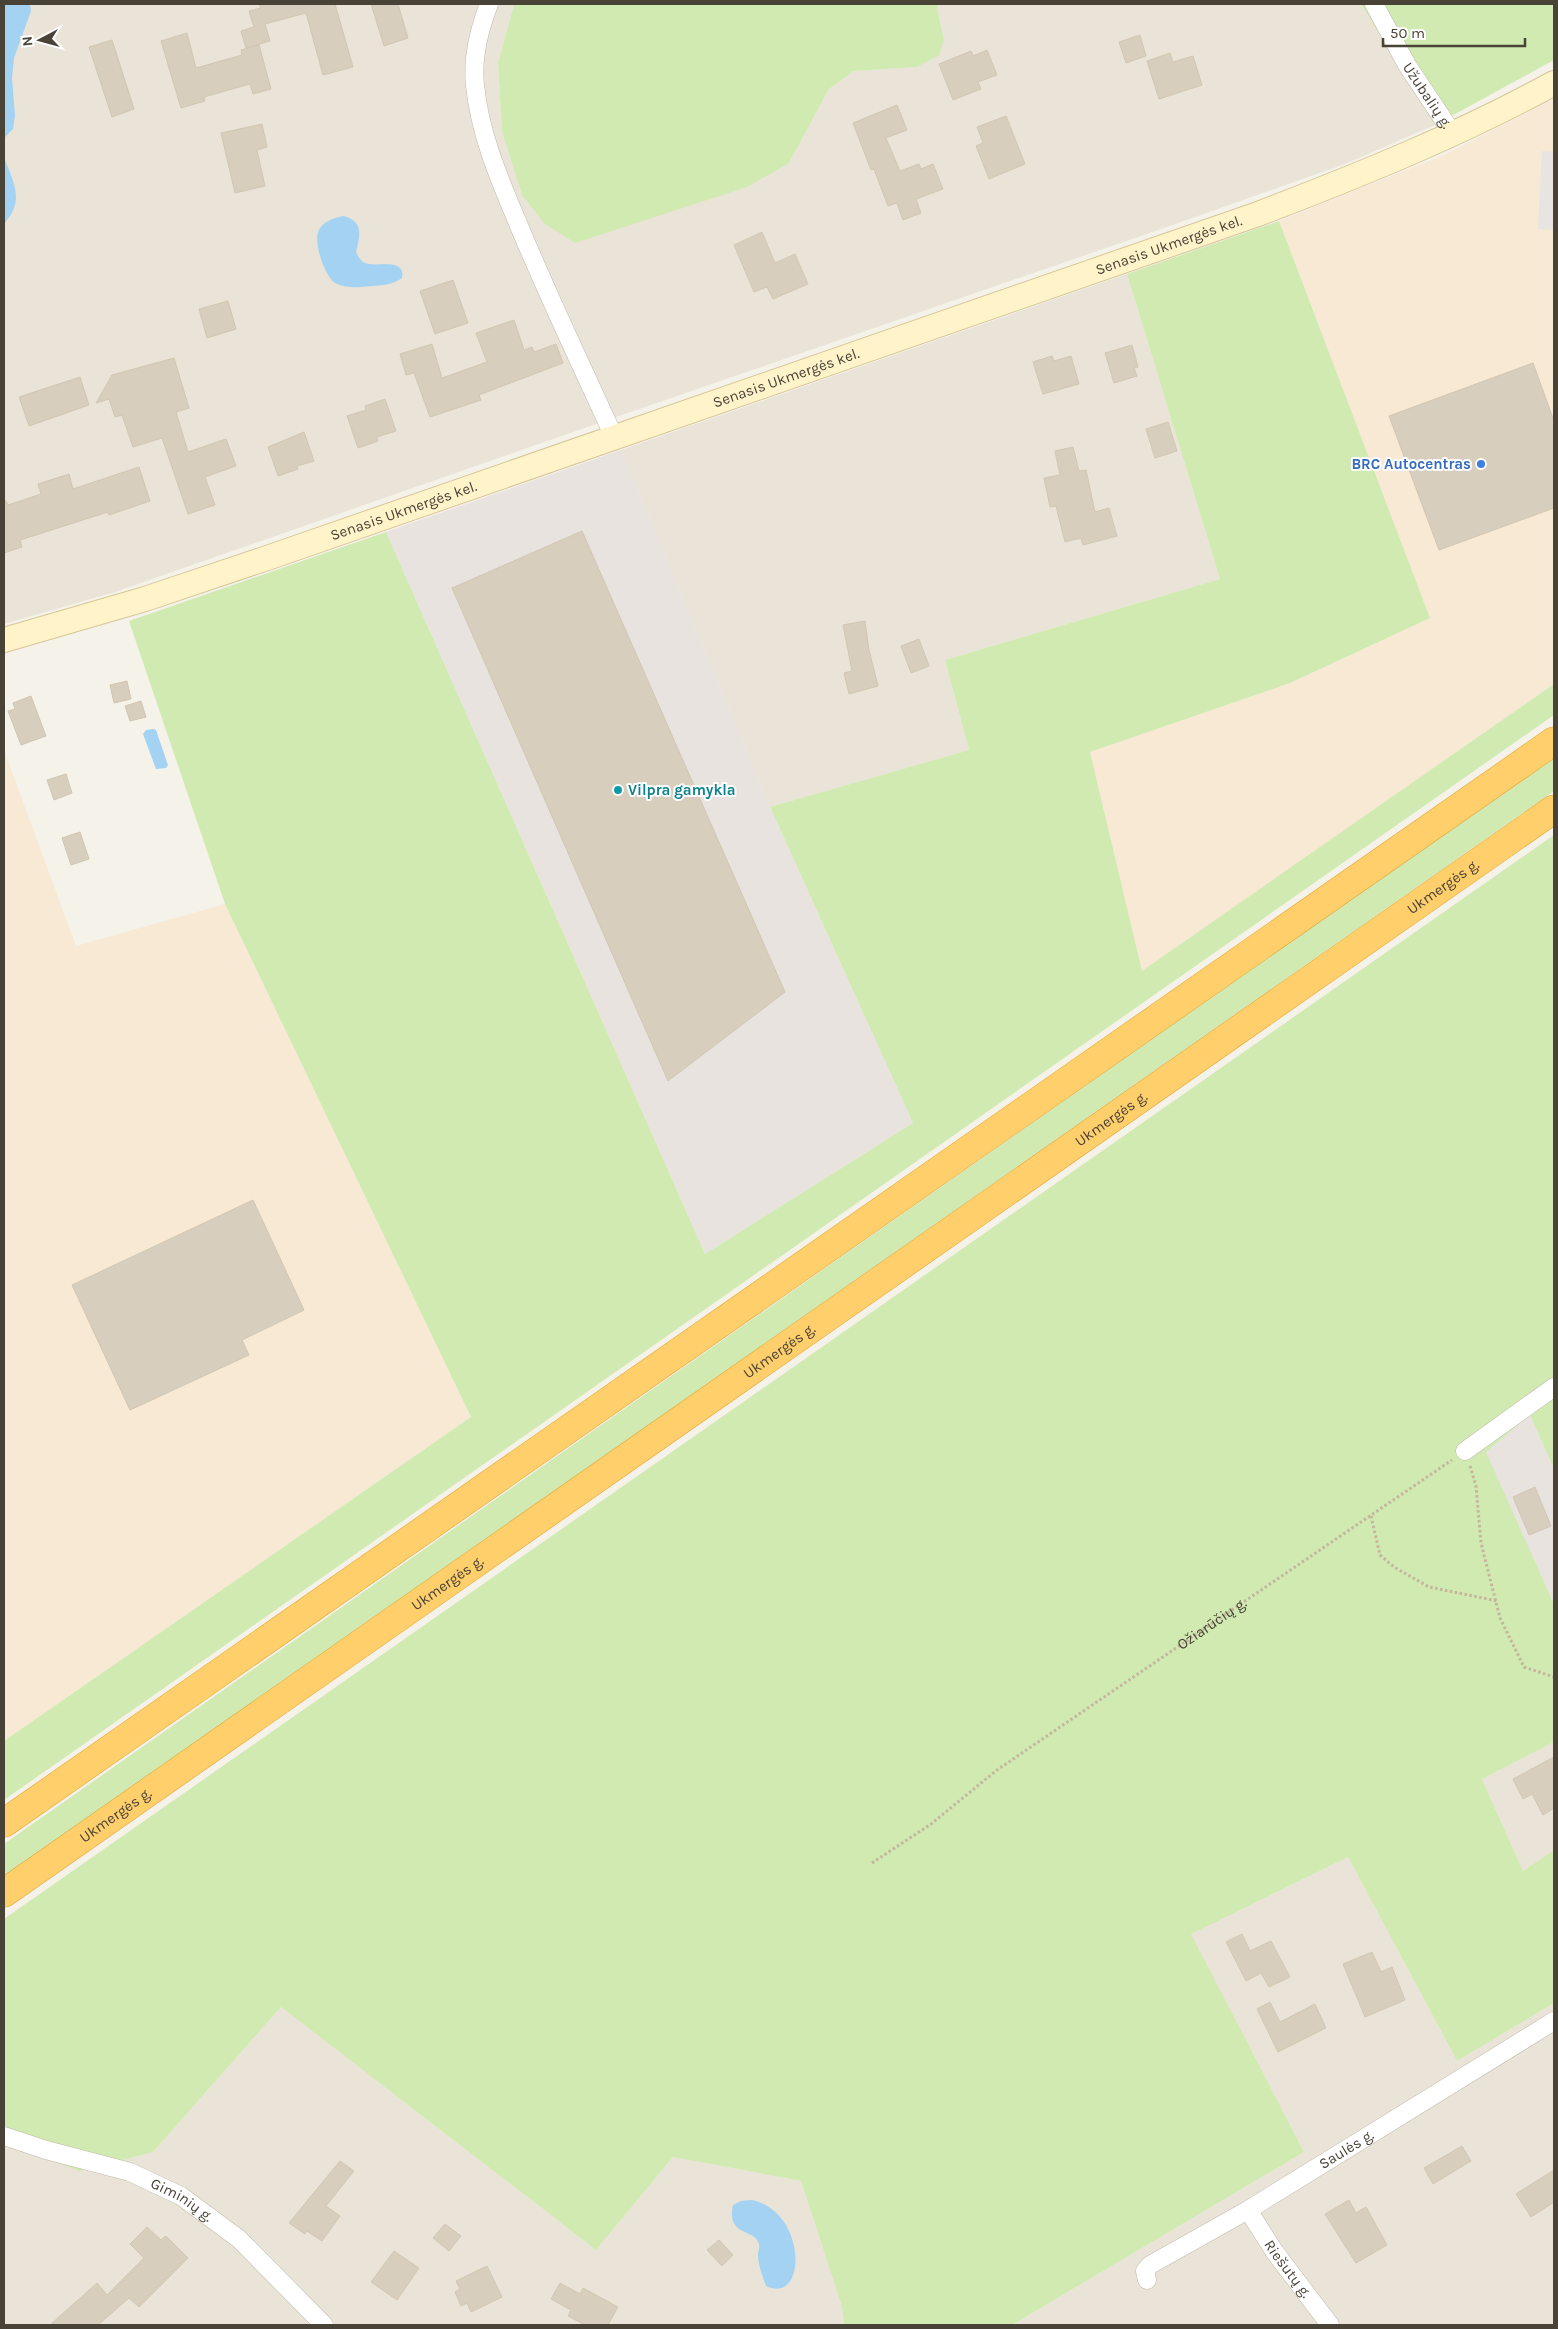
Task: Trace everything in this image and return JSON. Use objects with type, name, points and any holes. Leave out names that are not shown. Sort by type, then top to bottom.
[{"type":"highway","points":[[4,1823],[1554,740]]},
{"type":"highway","name":"Ukmergės g.","points":[[4,1893],[1554,809]]},
{"type":"main road","name":"Senasis Ukmergės kel.","points":[[4,640],[145,599],[1258,214],[1355,177],[1454,134],[1554,83]]},
{"type":"street","points":[[489,4],[480,25],[475,59],[475,76],[482,124],[493,163],[554,308],[614,437]]},
{"type":"street","name":"Užubalių g.","points":[[1374,4],[1407,65],[1454,134]]},
{"type":"street","points":[[1465,1451],[1554,1387]]},
{"type":"street","name":"Saulės g.","points":[[1147,2280],[1145,2271],[1150,2265],[1248,2210],[1554,2021]]},
{"type":"street","name":"Giminių g.","points":[[4,2136],[46,2150],[130,2172],[181,2196],[239,2239],[324,2325]]},
{"type":"street","name":"Riešutų g.","points":[[1248,2210],[1274,2251],[1330,2325]]},
{"type":"path","name":"Ožiarūčių g.","points":[[872,1862],[931,1824],[997,1770],[1465,1451]]},
{"type":"path","points":[[1465,1451],[1476,1486],[1481,1544],[1500,1618],[1524,1667],[1554,1677]]},
{"type":"path","points":[[1370,1516],[1380,1555],[1394,1567],[1429,1588],[1497,1601]]},
{"type":"shaded area","points":[[4,4],[514,4],[498,63],[502,132],[522,195],[789,163],[829,89],[854,71],[917,67],[944,40],[938,4],[1361,4],[1435,125],[1345,164],[1164,228],[115,592],[4,624]]},
{"type":"shaded area","points":[[1554,99],[1554,684],[1142,972],[1090,752],[1290,683],[1430,618],[1279,221],[1444,155]]},
{"type":"shaded area","points":[[1542,151],[1554,152],[1554,230],[1538,229]]},
{"type":"shaded area","points":[[1127,274],[1220,579],[945,660],[969,750],[770,807],[621,450]]},
{"type":"shaded area","points":[[621,450],[770,807],[913,1123],[705,1254],[386,532]]},
{"type":"shaded area","points":[[4,750],[76,946],[225,904],[471,1417],[4,1741]]},
{"type":"shaded area","points":[[1530,1415],[1554,1469],[1554,1604],[1485,1452]]},
{"type":"shaded area","points":[[1554,1742],[1554,1850],[1523,1871],[1482,1779]]},
{"type":"shaded area","points":[[1348,1857],[1457,2061],[1554,2003],[1554,2325],[1012,2325],[1304,2152],[1190,1934]]},
{"type":"shaded area","points":[[281,2007],[596,2250],[673,2157],[801,2181],[842,2307],[844,2325],[4,2325],[4,2142],[153,2152]]},
{"type":"green space","points":[[514,4],[938,4],[944,40],[939,55],[917,67],[854,71],[829,89],[789,163],[747,187],[575,243],[545,224],[522,195],[502,132],[498,63]]},
{"type":"green space","points":[[1361,4],[1554,4],[1554,60],[1435,125]]},
{"type":"green space","points":[[1279,221],[1430,618],[1290,683],[1090,752],[1142,971],[1554,684],[1554,715],[4,1800],[4,1741],[471,1417],[225,904],[129,621],[386,532],[705,1254],[913,1123],[770,807],[969,750],[945,660],[1220,579],[1127,274]]},
{"type":"green space","points":[[1554,757],[1554,791],[4,1876],[4,1844]]},
{"type":"green space","points":[[1554,835],[1554,1469],[1530,1415],[1486,1452],[1554,1604],[1554,1742],[1482,1779],[1523,1871],[1554,1850],[1554,2003],[1457,2061],[1348,1857],[1191,1934],[1304,2152],[1012,2325],[844,2325],[842,2307],[801,2181],[673,2157],[596,2250],[281,2007],[153,2152],[79,2171],[4,2142],[4,1919]]},
{"type":"water","points":[[4,4],[30,4],[31,11],[14,58],[12,78],[15,116],[13,129],[4,138]]},
{"type":"water","points":[[4,157],[14,184],[16,199],[14,207],[4,224]]},
{"type":"water","points":[[344,216],[355,222],[358,226],[359,240],[356,252],[361,260],[368,264],[388,264],[399,267],[402,271],[402,278],[388,284],[359,287],[341,286],[333,281],[322,261],[317,237],[322,225],[332,219]]},
{"type":"water","points":[[146,730],[156,730],[168,765],[166,768],[156,769],[143,734]]},
{"type":"water","points":[[752,2200],[770,2208],[784,2221],[792,2238],[795,2255],[794,2271],[789,2283],[779,2289],[766,2286],[759,2263],[759,2244],[756,2239],[737,2227],[734,2222],[732,2215],[733,2205],[741,2201]]},
{"type":"building","points":[[259,4],[335,4],[353,67],[323,75],[306,13],[265,24],[270,41],[246,48],[241,31],[254,27],[249,11],[261,8]]},
{"type":"building","points":[[371,4],[398,4],[408,38],[384,46]]},
{"type":"building","points":[[187,33],[196,68],[242,55],[241,50],[259,45],[271,89],[253,94],[250,84],[204,97],[205,101],[181,108],[161,41]]},
{"type":"building","points":[[1140,35],[1146,56],[1126,63],[1119,42]]},
{"type":"building","points":[[112,40],[134,109],[112,117],[89,47]]},
{"type":"building","points":[[987,50],[997,75],[978,82],[981,89],[953,100],[939,64],[971,51],[973,56]]},
{"type":"building","points":[[1170,53],[1173,62],[1193,56],[1202,85],[1159,99],[1147,61]]},
{"type":"building","points":[[897,105],[907,130],[886,138],[900,171],[919,164],[921,169],[933,164],[943,189],[916,199],[921,213],[903,220],[897,203],[888,206],[874,169],[871,170],[853,123]]},
{"type":"building","points":[[1006,116],[1025,164],[989,179],[976,146],[983,143],[977,127]]},
{"type":"building","points":[[262,124],[267,147],[257,150],[265,186],[235,193],[221,133]]},
{"type":"building","points":[[762,232],[775,263],[795,254],[808,284],[773,299],[767,287],[754,292],[734,245]]},
{"type":"building","points":[[453,280],[468,323],[435,334],[420,291]]},
{"type":"building","points":[[228,301],[236,329],[207,338],[199,309]]},
{"type":"building","points":[[514,320],[524,350],[532,347],[534,352],[556,344],[563,363],[479,395],[481,400],[430,417],[414,373],[406,375],[400,354],[432,344],[442,378],[487,362],[476,333]]},
{"type":"building","points":[[1132,345],[1138,367],[1134,368],[1137,376],[1114,383],[1105,353]]},
{"type":"building","points":[[1052,356],[1054,361],[1071,356],[1079,384],[1043,394],[1033,362]]},
{"type":"building","points":[[174,358],[189,408],[176,412],[188,452],[226,439],[236,466],[205,477],[215,505],[188,514],[162,438],[133,447],[122,415],[115,417],[109,399],[96,403],[112,375]]},
{"type":"building","name":"BRC Autocentras","points":[[1533,363],[1554,421],[1554,508],[1439,550],[1389,416]]},
{"type":"building","points":[[80,377],[89,405],[29,426],[19,397]]},
{"type":"building","points":[[385,399],[396,431],[377,437],[378,441],[358,448],[347,416],[366,410],[365,406]]},
{"type":"building","points":[[1168,422],[1177,451],[1155,458],[1146,429]]},
{"type":"building","points":[[304,432],[314,461],[297,466],[298,469],[278,476],[268,447]]},
{"type":"building","points":[[1073,447],[1079,471],[1086,470],[1095,512],[1109,508],[1117,536],[1083,545],[1081,538],[1065,542],[1056,506],[1050,507],[1044,478],[1060,475],[1055,451]]},
{"type":"building","points":[[139,467],[150,501],[109,515],[108,512],[20,540],[22,547],[4,553],[4,501],[8,505],[41,494],[38,484],[69,474],[73,489]]},
{"type":"building","name":"Vilpra gamykla","points":[[582,531],[785,992],[668,1081],[452,588]]},
{"type":"building","points":[[865,621],[869,650],[878,686],[849,694],[844,673],[852,671],[843,625]]},
{"type":"building","points":[[919,639],[929,666],[911,673],[901,646]]},
{"type":"building","points":[[127,681],[131,699],[114,703],[110,685]]},
{"type":"building","points":[[31,696],[46,736],[21,745],[8,711],[15,709],[13,703]]},
{"type":"building","points":[[141,701],[146,717],[130,721],[125,706]]},
{"type":"building","points":[[66,774],[72,793],[54,800],[47,780]]},
{"type":"building","points":[[80,832],[89,859],[71,865],[62,838]]},
{"type":"building","points":[[253,1200],[304,1310],[242,1340],[249,1355],[130,1410],[72,1285]]},
{"type":"building","points":[[1535,1487],[1551,1526],[1529,1535],[1513,1497]]},
{"type":"building","points":[[1554,1757],[1554,1808],[1543,1815],[1532,1794],[1523,1799],[1513,1779]]},
{"type":"building","points":[[1242,1934],[1250,1951],[1271,1941],[1290,1977],[1269,1987],[1261,1973],[1246,1981],[1226,1942]]},
{"type":"building","points":[[1372,1952],[1381,1972],[1392,1967],[1405,2000],[1365,2017],[1343,1964]]},
{"type":"building","points":[[1270,2002],[1280,2022],[1315,2004],[1326,2028],[1278,2052],[1257,2009]]},
{"type":"building","points":[[1462,2146],[1471,2161],[1433,2184],[1424,2168]]},
{"type":"building","points":[[340,2161],[354,2171],[326,2206],[340,2216],[322,2241],[307,2231],[305,2234],[289,2223]]},
{"type":"building","points":[[1554,2170],[1554,2202],[1531,2217],[1516,2194]]},
{"type":"building","points":[[1349,2200],[1356,2213],[1366,2207],[1387,2245],[1356,2263],[1325,2214]]},
{"type":"building","points":[[445,2224],[461,2236],[449,2251],[433,2238]]},
{"type":"building","points":[[147,2227],[161,2240],[166,2236],[188,2258],[139,2307],[129,2298],[98,2325],[50,2325],[97,2283],[107,2295],[144,2258],[130,2244]]},
{"type":"building","points":[[719,2240],[733,2255],[722,2266],[707,2250]]},
{"type":"building","points":[[394,2251],[419,2268],[397,2300],[371,2282]]},
{"type":"building","points":[[487,2266],[502,2297],[471,2312],[467,2303],[461,2306],[455,2292],[460,2289],[456,2281]]},
{"type":"building","points":[[560,2283],[580,2294],[583,2288],[618,2307],[608,2325],[585,2325],[568,2316],[571,2310],[551,2299]]},
{"type":"place","name":"BRC Autocentras","points":[[1481,464]]},
{"type":"place","name":"Vilpra gamykla","points":[[618,790]]}]
